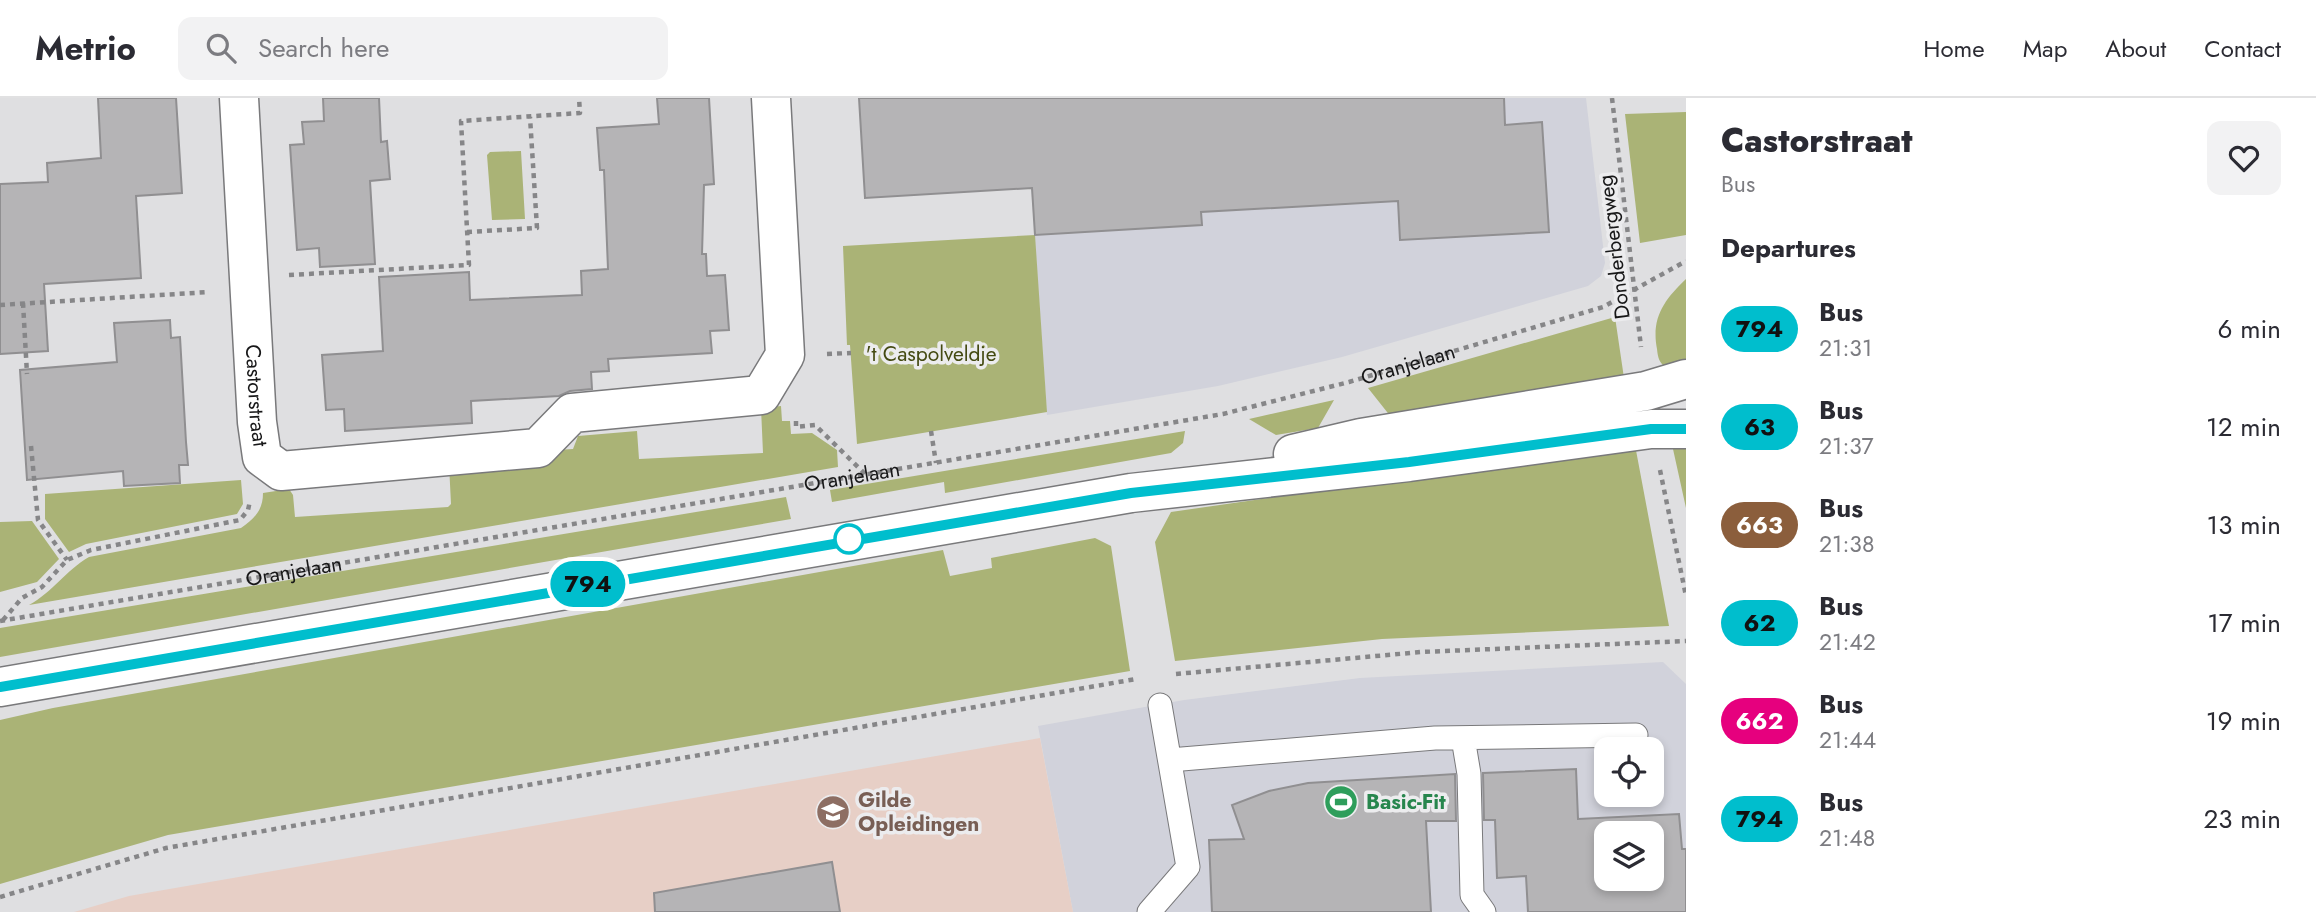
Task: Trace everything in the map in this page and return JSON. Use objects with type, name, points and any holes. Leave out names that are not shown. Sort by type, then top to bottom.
[{"type":"street","name":"Castorstraat","points":[[239,98],[257,422],[262,457],[281,471],[538,448],[572,413],[761,395],[785,355],[771,98]]},
{"type":"street","points":[[1131,493],[1361,438],[1646,391],[1686,379]]},
{"type":"street","points":[[0,687],[1131,493],[1669,429]]},
{"type":"lane","points":[[1149,912],[1188,867],[1160,705]]},
{"type":"lane","points":[[1170,760],[1463,738],[1636,735]]},
{"type":"lane","points":[[1463,738],[1469,774],[1472,895],[1484,912]]},
{"type":"path","points":[[281,276],[469,265],[461,121],[580,113],[579,98]]},
{"type":"path","name":"Donderbergweg","points":[[1612,98],[1646,391]]},
{"type":"path","points":[[467,232],[537,228],[530,116]]},
{"type":"path","name":"Oranjelaan","points":[[1,621],[1223,414],[1349,382],[1590,310],[1635,290],[1686,261]]},
{"type":"path","points":[[0,305],[216,291]]},
{"type":"path","points":[[23,303],[27,373]]},
{"type":"path","points":[[773,374],[796,410],[796,427],[815,425],[865,474]]},
{"type":"path","points":[[1669,429],[1686,596]]},
{"type":"path","points":[[931,431],[936,463]]},
{"type":"path","points":[[31,446],[38,520],[67,560]]},
{"type":"path","points":[[1,621],[22,597],[42,587],[67,560],[91,550],[240,520],[248,510],[253,476],[262,457]]},
{"type":"path","points":[[1167,675],[1421,652],[1686,641]]},
{"type":"path","points":[[0,897],[166,848],[1140,678]]},
{"type":"shaded area","points":[[1025,98],[1586,98],[1605,263],[1601,276],[1588,286],[1342,357],[1218,386],[1047,415]]},
{"type":"shaded area","points":[[1663,662],[1686,684],[1686,912],[1073,912],[1038,726],[1184,700],[1360,678]]},
{"type":"shaded area","name":"Gilde Opleidingen","points":[[1040,738],[1073,912],[74,912],[129,896]]},
{"type":"green space","points":[[1686,112],[1686,235],[1640,243],[1625,114]]},
{"type":"green space","points":[[521,151],[525,219],[492,220],[487,155],[490,152]]},
{"type":"green space","name":"'t Caspolveldje","points":[[1035,235],[1047,412],[857,444],[850,345],[847,345],[843,246]]},
{"type":"green space","points":[[1686,279],[1686,360],[1666,368],[1658,355],[1658,319],[1671,294]]},
{"type":"green space","points":[[1615,317],[1624,378],[1391,417],[1368,388]]},
{"type":"green space","points":[[1334,400],[1318,428],[1276,435],[1249,419]]},
{"type":"green space","points":[[781,406],[782,421],[790,421],[791,434],[812,433],[837,450],[838,467],[29,605],[89,557],[241,528],[257,513],[262,504],[263,493],[289,489],[293,495],[295,517],[448,507],[451,504],[449,464],[461,456],[573,449],[578,436],[637,431],[639,459],[763,453],[761,408]]},
{"type":"green space","points":[[1185,431],[1183,443],[1171,453],[945,493],[944,482],[832,502],[830,490]]},
{"type":"green space","points":[[1671,440],[1686,440],[1686,508]]},
{"type":"green space","points":[[1635,445],[1669,626],[1382,639],[1175,661],[1155,542],[1171,512]]},
{"type":"green space","points":[[241,480],[243,504],[237,514],[86,544],[69,552],[45,519],[45,494]]},
{"type":"green space","points":[[786,497],[791,519],[0,657],[0,628]]},
{"type":"green space","points":[[32,521],[59,559],[37,582],[0,592],[0,522]]},
{"type":"green space","points":[[1095,538],[1111,546],[1130,671],[168,835],[0,884],[0,720],[53,708],[943,550],[950,576],[992,568],[991,558]]},
{"type":"building","points":[[98,98],[176,98],[182,193],[136,196],[141,278],[44,284],[48,351],[0,354],[0,184],[48,182],[47,163],[101,158]]},
{"type":"building","points":[[323,98],[379,98],[381,142],[387,141],[390,179],[370,181],[375,264],[320,267],[319,248],[297,250],[290,145],[304,144],[302,122],[324,121]]},
{"type":"building","points":[[657,98],[709,98],[714,184],[704,185],[702,254],[706,254],[707,276],[725,275],[729,330],[710,331],[712,353],[608,359],[609,371],[591,372],[592,389],[570,391],[559,396],[471,401],[472,423],[345,431],[344,409],[326,410],[322,355],[383,351],[379,277],[469,272],[470,300],[582,295],[581,271],[608,269],[604,170],[600,170],[597,128],[659,124]]},
{"type":"building","points":[[859,98],[1504,98],[1505,125],[1542,122],[1549,232],[1400,240],[1398,201],[1201,212],[1202,225],[1035,235],[1032,188],[865,198]]},
{"type":"building","points":[[170,320],[171,338],[180,337],[188,465],[179,465],[180,483],[124,486],[123,471],[27,480],[20,370],[117,362],[114,323]]},
{"type":"building","points":[[1576,769],[1578,819],[1679,814],[1682,849],[1686,849],[1686,912],[1528,912],[1526,876],[1497,878],[1495,820],[1484,820],[1483,773]]},
{"type":"building","points":[[1455,774],[1456,821],[1426,821],[1431,912],[1212,912],[1209,840],[1244,839],[1232,805],[1269,791],[1308,783]]},
{"type":"building","points":[[832,862],[840,912],[655,912],[654,893]]},
{"type":"bus line","name":"794","points":[[0,687],[795,548],[1131,493],[1409,462],[1651,429],[1686,429]]},
{"type":"place","name":"Basic-Fit","points":[[1341,802]]},
{"type":"place","name":"Gilde Opleidingen","points":[[833,812]]}]
